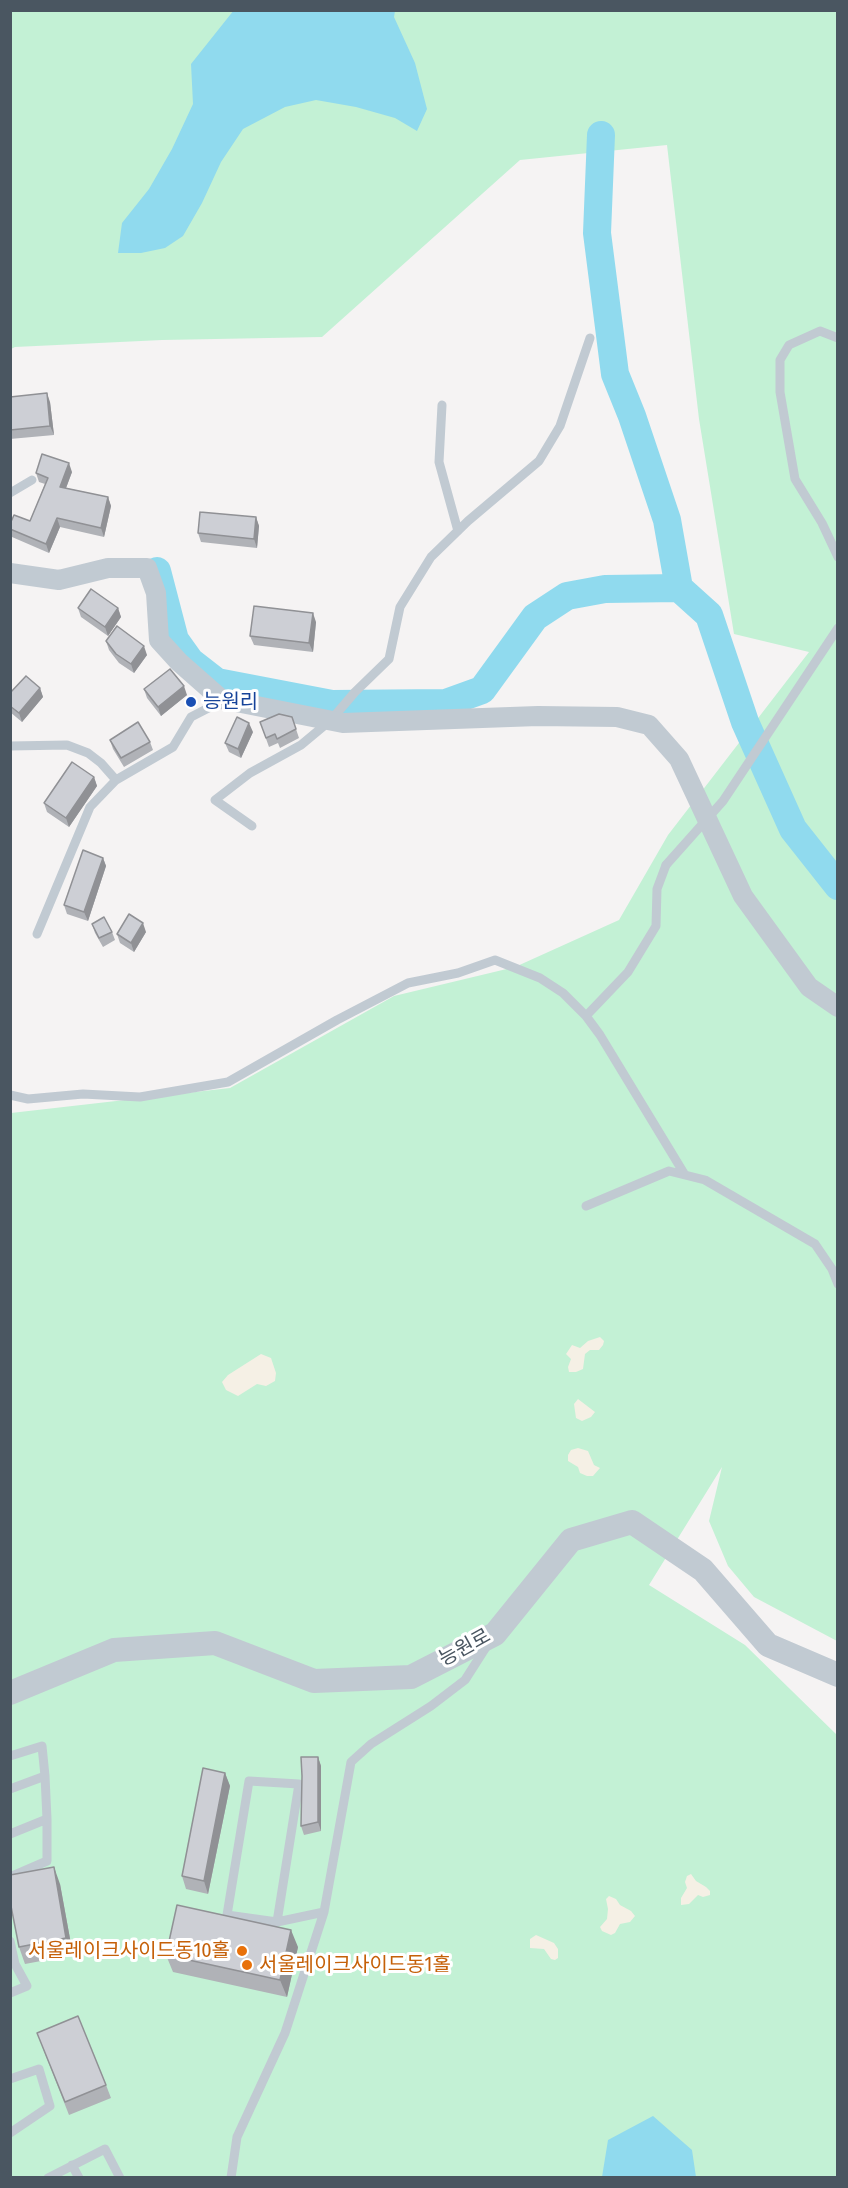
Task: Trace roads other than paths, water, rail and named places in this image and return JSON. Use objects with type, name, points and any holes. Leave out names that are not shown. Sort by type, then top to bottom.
[{"type":"street","points":[[10,573],[59,580],[108,568],[147,568],[156,593],[159,640],[179,662],[224,700],[343,723],[538,716],[617,717],[649,725],[679,759],[743,896],[809,987],[837,1007]]},
{"type":"street","name":"능원로","points":[[10,1693],[114,1650],[215,1643],[314,1682],[411,1677],[495,1634],[571,1540],[632,1522],[703,1570],[768,1645],[837,1675]]},
{"type":"lane","points":[[837,338],[820,331],[789,345],[780,360],[780,392],[795,479],[822,524],[837,557]]},
{"type":"lane","points":[[252,826],[215,800],[250,773],[301,745],[331,720],[355,692],[389,659],[400,607],[431,557],[539,461],[560,426],[590,338]]},
{"type":"lane","points":[[442,405],[439,462],[458,531]]},
{"type":"lane","points":[[10,493],[32,480]]},
{"type":"lane","points":[[586,1016],[628,972],[656,926],[657,889],[666,865],[723,801],[837,628]]},
{"type":"lane","points":[[37,934],[90,807],[116,780],[173,747],[191,717],[224,700]]},
{"type":"lane","points":[[10,746],[67,745],[88,753],[101,763],[116,780]]},
{"type":"lane","points":[[10,1095],[28,1099],[83,1094],[140,1097],[228,1082],[408,983],[458,973],[495,960],[540,978],[563,993],[586,1016],[600,1035],[685,1175]]},
{"type":"lane","points":[[586,1206],[669,1171],[705,1180],[815,1244],[832,1269],[837,1284]]},
{"type":"lane","points":[[231,2178],[237,2137],[285,2033],[324,1912],[351,1762],[371,1744],[431,1706],[465,1680],[495,1634]]},
{"type":"lane","points":[[10,1756],[42,1746],[47,1819],[47,1861],[10,1876]]},
{"type":"lane","points":[[10,1789],[45,1776]]},
{"type":"lane","points":[[277,1922],[298,1784],[249,1781],[227,1916],[277,1922],[324,1912]]},
{"type":"lane","points":[[10,1834],[47,1819]]},
{"type":"lane","points":[[10,1941],[13,1965],[27,1986],[10,1993]]},
{"type":"lane","points":[[10,2079],[39,2069],[50,2106],[10,2133]]},
{"type":"lane","points":[[48,2178],[105,2149],[120,2178]]},
{"type":"lane","points":[[72,2165],[79,2178]]},
{"type":"water","points":[[234,10],[395,11],[394,17],[415,63],[427,109],[417,131],[395,118],[356,107],[316,100],[285,107],[243,129],[221,162],[202,203],[183,236],[165,248],[141,253],[118,253],[122,223],[149,189],[172,149],[193,104],[191,64]]},
{"type":"water","points":[[653,2116],[692,2150],[696,2177],[602,2177],[608,2140]]},
{"type":"waterway","points":[[601,135],[597,233],[615,374],[632,416],[667,520],[679,588],[709,615],[745,722],[793,829],[838,886]]},
{"type":"waterway","points":[[157,571],[175,640],[190,661],[217,682],[332,704],[446,703],[482,690],[535,617],[567,596],[605,589],[679,588]]},
{"type":"place","name":"능원리","points":[[191,702]]},
{"type":"place","name":"서울레이크사이드동10홀","points":[[242,1951]]},
{"type":"place","name":"서울레이크사이드동1홀","points":[[247,1965]]}]
